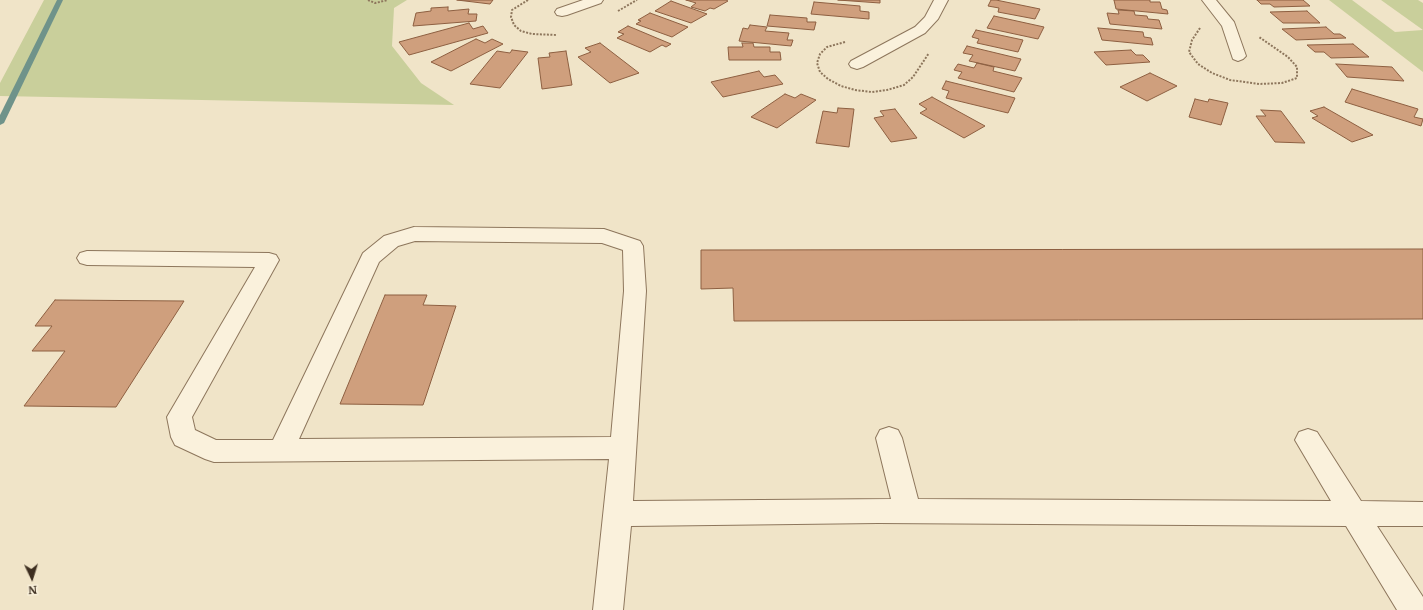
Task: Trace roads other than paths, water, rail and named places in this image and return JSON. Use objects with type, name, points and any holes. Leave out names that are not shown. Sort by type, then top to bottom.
[{"type":"street","points":[[562,12],[596,0]]},
{"type":"street","points":[[857,64],[920,30],[931,19],[941,0]]},
{"type":"street","points":[[1209,0],[1229,25],[1238,56]]},
{"type":"street","points":[[281,450],[370,258],[391,241],[414,234],[604,236],[633,246],[636,291],[624,448],[608,610]]},
{"type":"street","points":[[87,258],[270,260],[179,417],[184,437],[214,451],[624,448]]},
{"type":"street","points":[[889,438],[908,511]]},
{"type":"street","points":[[1308,440],[1414,610]]},
{"type":"street","points":[[618,514],[908,511],[1423,514]]},
{"type":"waterway","points":[[0,123],[60,0]]}]
